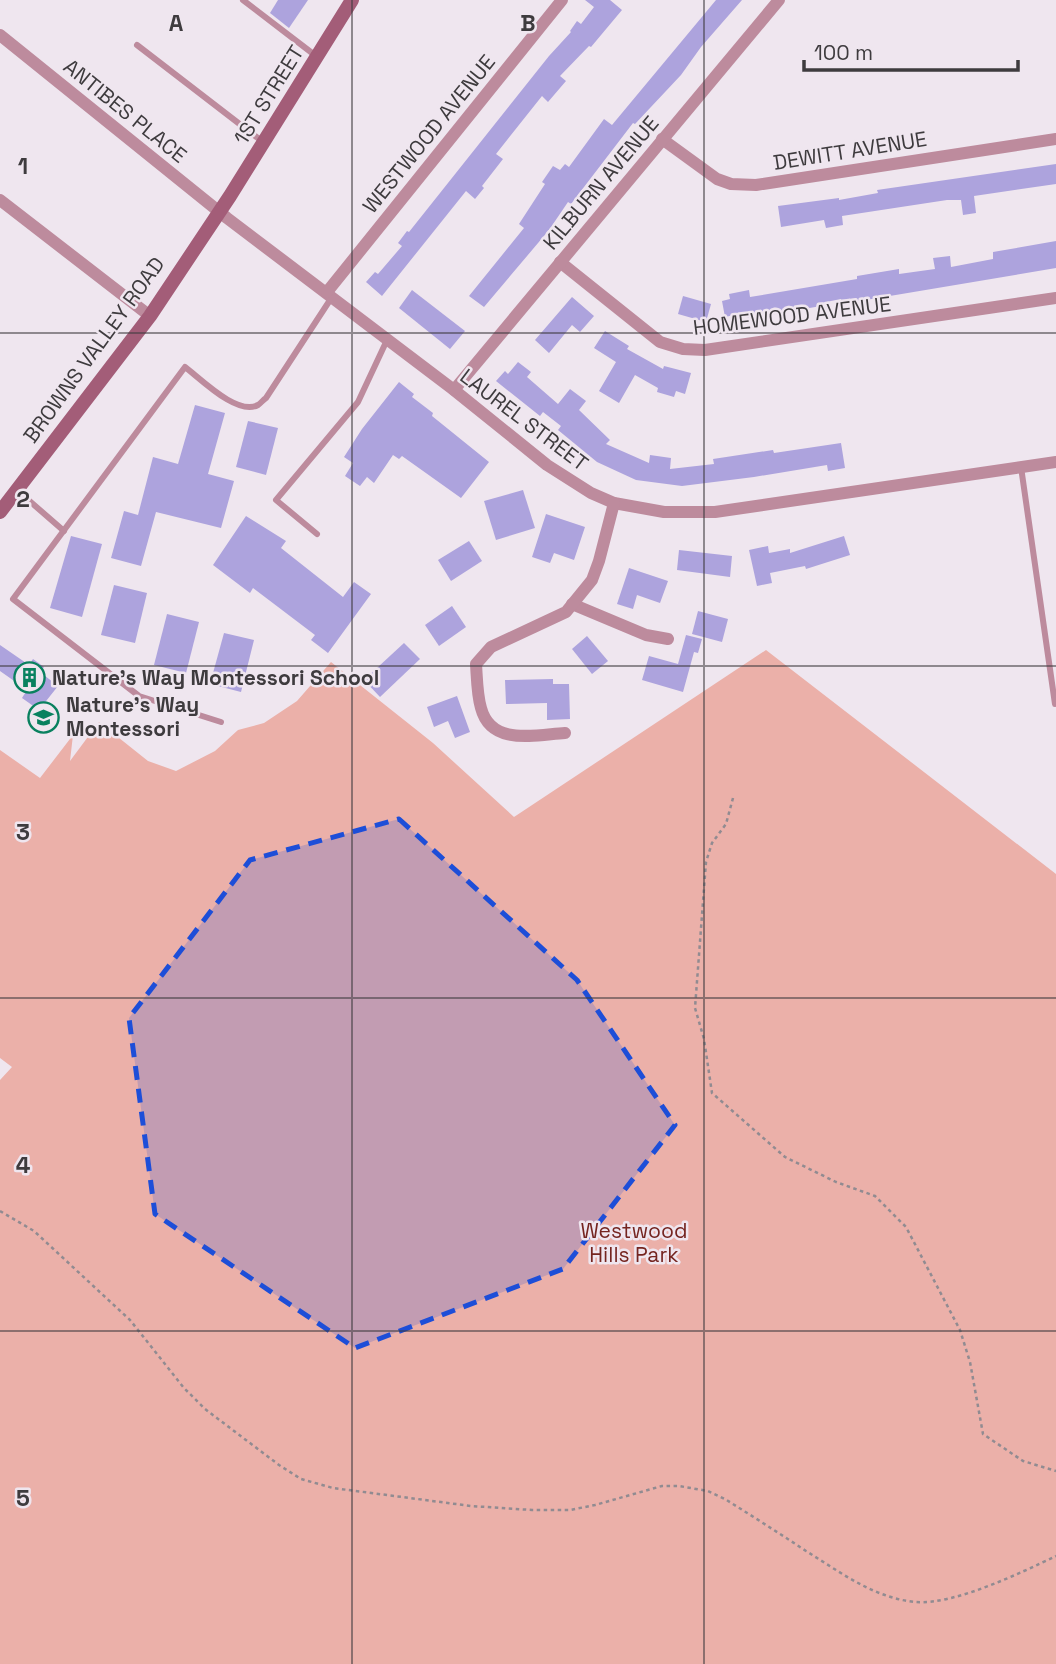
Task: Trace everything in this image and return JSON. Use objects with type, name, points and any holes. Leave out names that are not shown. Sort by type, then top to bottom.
[{"type":"main road","name":"1ST STREET","points":[[223,215],[263,142],[352,0]]},
{"type":"main road","name":"BROWNS VALLEY ROAD","points":[[0,512],[150,316],[223,215]]},
{"type":"street","name":"WESTWOOD AVENUE","points":[[329,295],[562,0]]},
{"type":"street","name":"KILBURN AVENUE","points":[[454,390],[779,0]]},
{"type":"street","name":"ANTIBES PLACE","points":[[0,35],[223,215]]},
{"type":"street","name":"DEWITT AVENUE","points":[[662,139],[717,179],[731,184],[756,185],[1056,139]]},
{"type":"street","points":[[0,200],[150,316]]},
{"type":"street","name":"LAUREL STREET","points":[[223,215],[454,390],[547,465],[591,493],[614,503],[664,512],[715,512],[1056,461]]},
{"type":"street","name":"HOMEWOOD AVENUE","points":[[560,262],[660,342],[683,349],[705,350],[1056,298]]},
{"type":"street","points":[[565,733],[503,735],[492,729],[481,709],[476,664],[491,647],[566,612],[592,580],[614,503]]},
{"type":"street","points":[[572,604],[646,635],[668,639]]},
{"type":"lane","points":[[243,0],[318,57]]},
{"type":"lane","points":[[136,45],[263,142]]},
{"type":"lane","points":[[221,722],[139,696],[13,599],[186,367],[228,400],[247,407],[257,406],[266,398],[329,295]]},
{"type":"lane","points":[[317,534],[276,500],[358,402],[388,340]]},
{"type":"lane","points":[[1021,467],[1055,704]]},
{"type":"lane","points":[[17,489],[64,531]]},
{"type":"path","points":[[733,799],[726,824],[712,843],[706,862],[695,1008],[704,1040],[712,1093],[785,1157],[836,1182],[875,1196],[906,1227],[960,1329],[970,1362],[983,1434],[1024,1461],[1056,1472]]},
{"type":"path","points":[[0,1211],[34,1231],[130,1320],[184,1388],[205,1409],[301,1479],[333,1488],[471,1506],[532,1510],[570,1510],[662,1486],[708,1491],[725,1499],[851,1580],[880,1594],[917,1602],[954,1597],[1022,1572],[1056,1556]]},
{"type":"highlighted area","points":[[399,819],[577,980],[675,1125],[563,1269],[355,1348],[155,1214],[129,1018],[250,860]]},
{"type":"green space","name":"Westwood Hills Park","points":[[766,650],[1056,874],[1056,1664],[0,1664],[0,1080],[12,1067],[0,1058],[0,750],[40,778],[73,735],[70,761],[99,722],[148,761],[176,771],[215,751],[238,730],[264,723],[297,701],[331,662],[433,743],[514,817]]},
{"type":"building","points":[[278,0],[308,0],[289,28],[270,13]]},
{"type":"building","points":[[585,0],[610,0],[622,10],[591,47],[560,76],[566,81],[548,102],[542,96],[496,154],[503,159],[475,199],[466,191],[382,296],[366,282],[375,272],[378,274],[402,246],[398,243],[407,231],[409,232],[571,32],[577,21],[581,24],[594,7]]},
{"type":"building","points":[[716,0],[742,0],[701,47],[681,75],[635,124],[633,123],[571,204],[568,202],[549,230],[484,307],[469,296],[524,228],[519,224],[545,184],[542,182],[553,166],[560,170],[565,164],[569,167],[604,119],[612,125]]},
{"type":"building","points":[[1056,164],[1056,184],[974,196],[976,213],[963,215],[961,200],[947,200],[842,216],[843,225],[826,228],[824,220],[781,227],[778,206],[839,200],[878,193],[877,190]]},
{"type":"building","points":[[1056,241],[1056,268],[842,304],[841,299],[821,303],[821,306],[740,320],[739,314],[725,317],[722,301],[730,299],[729,294],[749,290],[750,297],[899,269],[899,274],[935,269],[933,258],[950,256],[951,267],[993,259],[993,252]]},
{"type":"building","points":[[412,290],[465,331],[450,349],[399,308]]},
{"type":"building","points":[[683,296],[711,304],[706,322],[678,314]]},
{"type":"building","points":[[572,297],[594,316],[580,332],[572,325],[549,353],[535,340]]},
{"type":"building","points":[[605,331],[629,346],[627,349],[663,369],[664,366],[691,373],[685,394],[676,391],[674,397],[657,392],[658,388],[635,375],[619,403],[599,391],[616,362],[594,348]]},
{"type":"building","points":[[518,362],[531,372],[527,377],[558,404],[570,389],[586,401],[579,410],[610,440],[606,444],[649,463],[650,455],[671,458],[670,469],[714,464],[713,459],[841,443],[845,468],[828,471],[827,465],[682,486],[636,480],[597,462],[558,430],[561,426],[543,412],[540,416],[496,381],[505,371],[508,374]]},
{"type":"building","points":[[399,382],[414,394],[412,397],[433,413],[432,416],[489,462],[461,498],[402,456],[399,459],[393,455],[374,483],[367,477],[360,486],[345,476],[353,463],[344,457]]},
{"type":"building","points":[[195,405],[225,413],[208,474],[234,481],[221,528],[156,512],[141,566],[111,558],[124,511],[138,515],[153,457],[178,464]]},
{"type":"building","points":[[248,421],[278,428],[266,475],[236,467]]},
{"type":"building","points":[[523,490],[535,528],[496,540],[484,501]]},
{"type":"building","points":[[546,514],[585,527],[574,560],[554,553],[550,563],[532,557]]},
{"type":"building","points":[[246,516],[286,541],[281,548],[343,597],[354,582],[371,594],[328,653],[311,640],[315,635],[253,588],[250,593],[213,565]]},
{"type":"building","points":[[71,536],[102,544],[82,617],[50,608]]},
{"type":"building","points":[[844,536],[850,555],[806,569],[805,566],[770,573],[772,583],[757,586],[749,550],[768,546],[769,553],[790,549],[790,553]]},
{"type":"building","points":[[469,541],[482,561],[451,581],[438,560]]},
{"type":"building","points":[[679,550],[732,556],[730,577],[677,570]]},
{"type":"building","points":[[629,568],[668,581],[660,603],[637,595],[633,609],[617,604]]},
{"type":"building","points":[[114,585],[147,593],[135,643],[101,635]]},
{"type":"building","points":[[452,606],[466,627],[439,646],[425,625]]},
{"type":"building","points":[[698,611],[728,619],[722,642],[692,634]]},
{"type":"building","points":[[167,614],[199,622],[186,673],[154,665]]},
{"type":"building","points":[[224,633],[254,640],[241,692],[210,684]]},
{"type":"building","points":[[686,635],[702,639],[698,653],[694,652],[683,692],[642,680],[649,656],[678,664]]},
{"type":"building","points":[[587,636],[608,661],[592,674],[572,649]]},
{"type":"building","points":[[404,643],[420,659],[380,697],[364,680]]},
{"type":"building","name":"Nature's Way Montessori School","points":[[0,645],[29,665],[33,659],[44,667],[40,672],[58,686],[39,710],[22,698],[27,690],[0,671]]},
{"type":"building","points":[[553,679],[553,684],[569,684],[570,719],[547,720],[547,703],[506,704],[505,680]]},
{"type":"building","points":[[457,696],[470,732],[455,738],[448,721],[434,727],[427,707]]},
{"type":"place","name":"Nature's Way Montessori School","points":[[29,678]]},
{"type":"place","name":"Nature's Way Montessori","points":[[43,717]]}]
